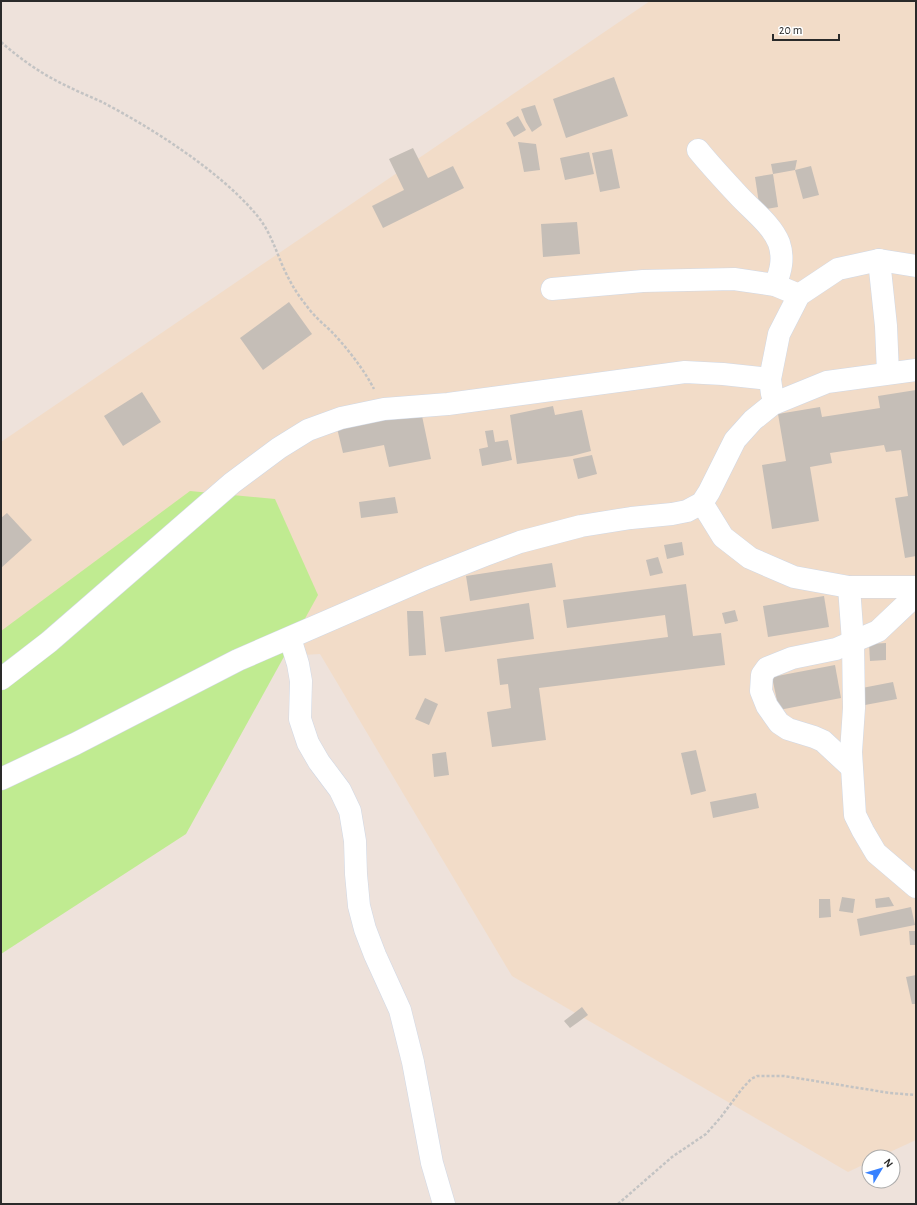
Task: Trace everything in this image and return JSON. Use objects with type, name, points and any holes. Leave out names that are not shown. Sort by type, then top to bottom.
[{"type":"street","points":[[698,150],[718,174],[770,228],[779,243],[782,259],[780,272],[775,285]]},
{"type":"street","points":[[774,404],[770,379],[779,334],[799,295],[838,269],[879,260],[916,266]]},
{"type":"street","points":[[879,260],[886,326],[888,373]]},
{"type":"street","points":[[552,289],[644,281],[734,279],[775,285],[799,295]]},
{"type":"street","points":[[1,779],[75,744],[238,660],[427,578],[520,542],[581,526],[687,511],[702,503],[735,440],[753,420],[774,404],[827,382],[916,370]]},
{"type":"street","points":[[1,679],[49,642],[232,483],[279,448],[308,430],[342,418],[384,409],[448,404],[684,372],[724,374],[770,379]]},
{"type":"street","points":[[702,503],[723,537],[750,558],[794,577],[849,587],[916,587]]},
{"type":"street","points":[[849,587],[853,642],[854,708],[851,767],[855,815],[876,853],[916,887]]},
{"type":"street","points":[[851,767],[823,741],[788,729],[779,723],[767,706],[761,691],[762,675],[767,668],[792,658],[836,649],[878,631],[916,595]]},
{"type":"street","points":[[290,638],[298,664],[301,681],[300,719],[308,743],[319,762],[340,790],[350,811],[355,841],[359,906],[365,929],[375,955],[400,1010],[413,1062],[432,1163],[444,1204]]},
{"type":"path","points":[[1,42],[20,59],[55,80],[103,103],[152,131],[196,160],[228,186],[256,214],[272,237],[294,289],[309,310],[332,332],[356,361],[372,386],[384,409]]},
{"type":"path","points":[[618,1204],[672,1157],[706,1134],[741,1090],[751,1079],[758,1076],[784,1076],[916,1096]]},
{"type":"shaded area","points":[[650,1],[908,1],[916,3],[916,1140],[896,1149],[861,1149],[861,1166],[848,1172],[512,976],[320,654],[1,672],[1,442]]},
{"type":"green space","points":[[190,491],[275,499],[318,595],[186,834],[1,954],[1,631]]},
{"type":"building","points":[[614,77],[628,116],[566,138],[553,99]]},
{"type":"building","points":[[535,105],[542,125],[532,132],[521,109]]},
{"type":"building","points":[[518,116],[526,130],[514,137],[506,123]]},
{"type":"building","points":[[518,142],[536,144],[540,170],[524,172]]},
{"type":"building","points":[[413,148],[428,178],[453,166],[464,188],[383,228],[372,206],[404,190],[389,159]]},
{"type":"building","points":[[612,149],[620,188],[600,192],[592,153]]},
{"type":"building","points":[[589,152],[594,174],[565,180],[560,158]]},
{"type":"building","points":[[797,160],[795,170],[773,174],[771,164]]},
{"type":"building","points":[[811,166],[819,195],[803,199],[795,170]]},
{"type":"building","points":[[773,174],[778,207],[760,210],[755,177]]},
{"type":"building","points":[[577,222],[580,254],[543,257],[541,224]]},
{"type":"building","points":[[289,302],[312,334],[263,370],[240,338]]},
{"type":"building","points":[[916,390],[916,556],[905,558],[895,498],[908,496],[901,450],[886,452],[884,445],[830,453],[832,463],[810,467],[819,521],[772,529],[762,465],[786,461],[778,414],[820,407],[822,417],[880,408],[878,396]]},
{"type":"building","points":[[142,392],[161,422],[123,446],[104,416]]},
{"type":"building","points":[[553,406],[555,415],[582,410],[591,451],[572,456],[517,464],[510,415]]},
{"type":"building","points":[[421,411],[431,459],[389,467],[384,445],[343,453],[337,428]]},
{"type":"building","points":[[493,430],[495,442],[508,440],[512,460],[482,466],[479,449],[488,447],[485,431]]},
{"type":"building","points":[[592,455],[597,474],[578,479],[573,459]]},
{"type":"building","points":[[395,497],[398,513],[361,518],[359,502]]},
{"type":"building","points":[[7,513],[32,540],[1,568],[1,518]]},
{"type":"building","points":[[682,542],[684,555],[667,559],[664,545]]},
{"type":"building","points":[[658,557],[663,573],[650,576],[646,560]]},
{"type":"building","points":[[552,563],[556,587],[470,601],[466,576]]},
{"type":"building","points":[[686,584],[693,636],[721,633],[725,665],[539,688],[546,740],[492,747],[487,712],[511,708],[508,684],[500,685],[497,659],[668,637],[665,615],[567,628],[563,600]]},
{"type":"building","points":[[824,596],[829,627],[768,637],[763,606]]},
{"type":"building","points":[[529,603],[534,639],[445,652],[440,617]]},
{"type":"building","points":[[735,610],[738,621],[725,624],[722,613]]},
{"type":"building","points":[[407,611],[423,611],[426,655],[409,656]]},
{"type":"building","points":[[886,643],[886,660],[870,661],[869,644]]},
{"type":"building","points":[[835,665],[841,698],[779,710],[772,677]]},
{"type":"building","points":[[893,682],[897,699],[865,705],[862,688]]},
{"type":"building","points":[[425,698],[438,704],[429,725],[415,719]]},
{"type":"building","points":[[696,750],[706,791],[691,795],[681,753]]},
{"type":"building","points":[[446,752],[449,775],[434,777],[432,754]]},
{"type":"building","points":[[756,793],[759,808],[713,818],[710,802]]},
{"type":"building","points":[[842,897],[855,899],[853,913],[839,911]]},
{"type":"building","points":[[889,897],[894,906],[876,908],[875,899]]},
{"type":"building","points":[[819,899],[830,899],[831,917],[819,918]]},
{"type":"building","points":[[911,907],[915,925],[860,936],[857,919]]},
{"type":"building","points":[[909,931],[916,931],[916,945],[910,945]]},
{"type":"building","points":[[916,975],[916,1004],[912,1004],[906,977]]},
{"type":"building","points":[[582,1007],[588,1015],[570,1028],[564,1021]]}]
